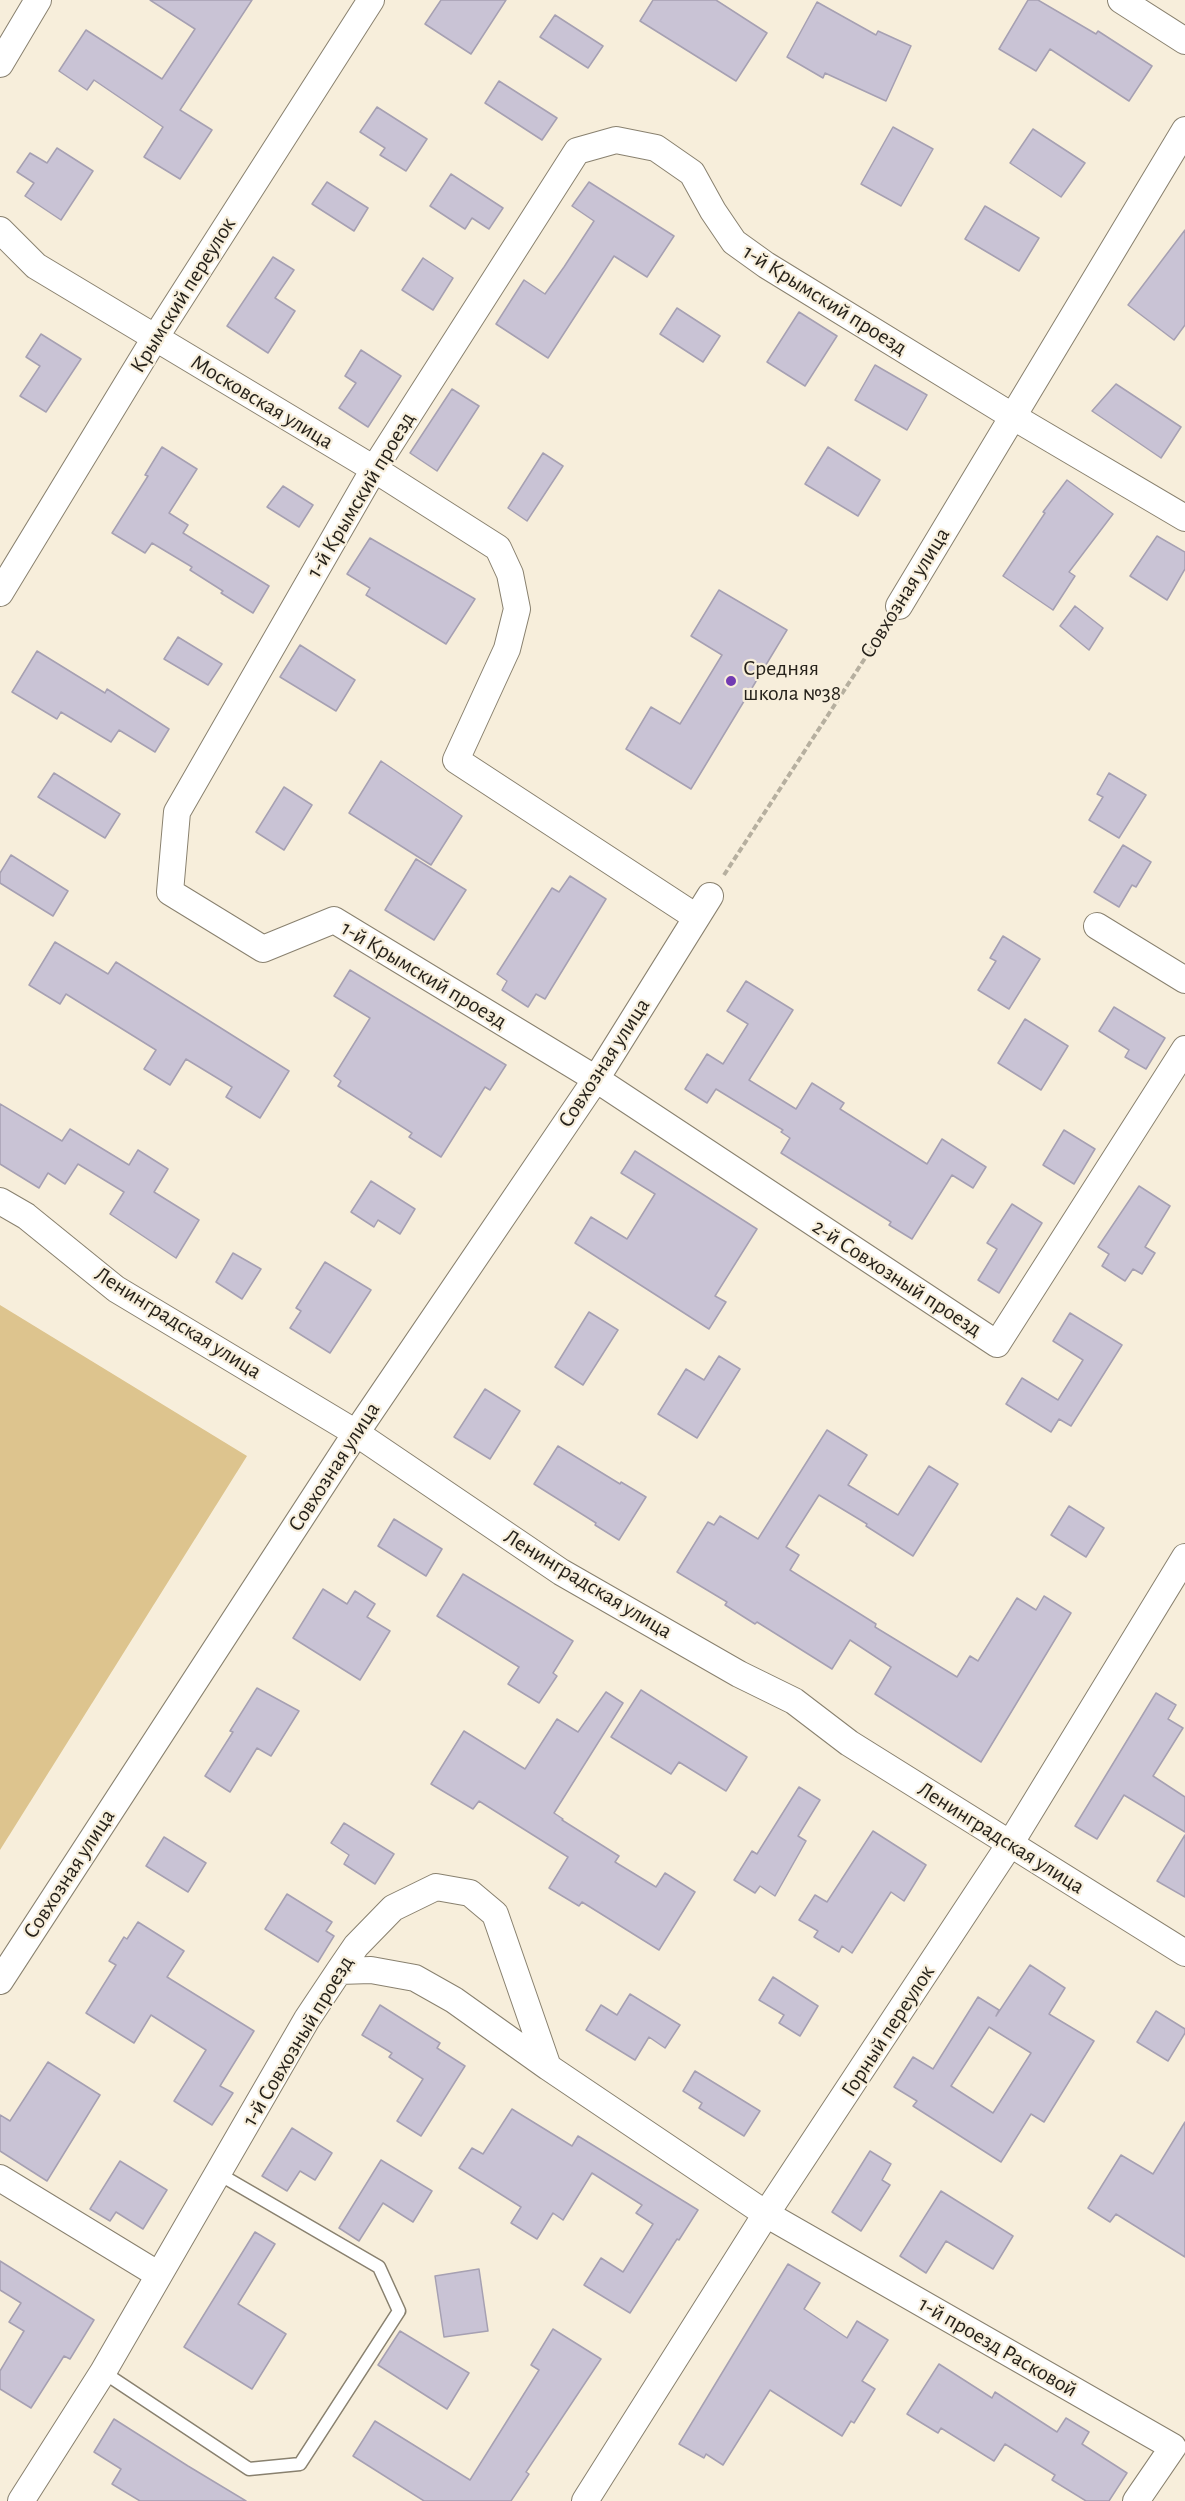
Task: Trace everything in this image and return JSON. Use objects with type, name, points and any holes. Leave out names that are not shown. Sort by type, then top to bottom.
[{"type":"street","points":[[0,64],[38,0]]},
{"type":"street","name":"Крымский переулок","points":[[0,593],[155,338],[370,0]]},
{"type":"street","points":[[1121,0],[1185,42]]},
{"type":"street","name":"Совхозная улица","points":[[899,606],[1185,130]]},
{"type":"street","name":"1-й Крымский проезд","points":[[596,1079],[334,920],[263,949],[170,892],[177,812],[374,469],[577,151],[616,140],[656,148],[692,173],[713,211],[734,242],[766,265],[1012,416]]},
{"type":"street","name":"Московская улица","points":[[0,230],[36,266],[374,469],[498,548],[510,574],[517,609],[507,649],[456,760],[703,907]]},
{"type":"street","points":[[1012,416],[1185,518]]},
{"type":"street","name":"Совхозная улица","points":[[0,1980],[356,1432],[596,1079],[703,907]]},
{"type":"street","points":[[1098,926],[1185,980]]},
{"type":"street","name":"2-й Совхозный проезд","points":[[596,1079],[997,1344],[1185,1049]]},
{"type":"street","name":"Ленинградская улица","points":[[0,1202],[26,1216],[116,1290],[356,1432],[561,1572],[739,1674],[794,1701],[849,1743],[1185,1953]]},
{"type":"street","name":"Горный переулок","points":[[585,2501],[766,2214],[1010,1845],[1185,1557]]},
{"type":"street","name":"1-й Совхозный проезд","points":[[21,2501],[103,2372],[307,2019],[356,1946],[393,1908],[436,1887],[470,1893],[495,1914],[548,2067]]},
{"type":"street","points":[[339,1971],[371,1970],[415,1978],[454,2000],[548,2067],[766,2214]]},
{"type":"street","points":[[0,2178],[159,2275]]},
{"type":"street","name":"1-й проезд Расковой","points":[[766,2214],[1173,2447],[1136,2501]]},
{"type":"lane","points":[[103,2372],[249,2469],[300,2464],[399,2311],[379,2267],[219,2174]]},
{"type":"path","name":"Совхозная улица","points":[[703,907],[899,606]]},
{"type":"shaded area","points":[[0,1305],[247,1456],[0,1850]]},
{"type":"building","points":[[150,0],[252,0],[180,110],[212,130],[180,179],[144,157],[163,127],[94,80],[87,90],[59,71],[86,30],[162,79],[195,29]]},
{"type":"building","points":[[441,0],[506,0],[471,54],[425,24]]},
{"type":"building","points":[[653,0],[716,0],[767,33],[736,81],[640,21]]},
{"type":"building","points":[[1028,0],[1038,0],[1096,34],[1098,31],[1152,66],[1129,101],[1050,49],[1036,71],[999,49]]},
{"type":"building","points":[[817,2],[876,35],[878,31],[911,46],[886,101],[825,73],[823,78],[787,57]]},
{"type":"building","points":[[555,15],[603,46],[588,68],[540,37]]},
{"type":"building","points":[[499,81],[557,118],[542,140],[485,103]]},
{"type":"building","points":[[377,107],[427,139],[406,171],[380,155],[385,148],[360,132]]},
{"type":"building","points":[[893,127],[933,149],[901,206],[861,184]]},
{"type":"building","points":[[1033,129],[1085,163],[1061,197],[1010,163]]},
{"type":"building","points":[[57,148],[93,171],[61,220],[25,196],[34,183],[17,172],[30,153],[47,163]]},
{"type":"building","points":[[451,174],[503,208],[489,229],[472,218],[465,229],[430,206]]},
{"type":"building","points":[[327,182],[368,208],[354,231],[312,204]]},
{"type":"building","points":[[589,182],[674,236],[647,277],[614,256],[548,358],[496,324],[524,280],[545,294],[564,267],[594,221],[572,206]]},
{"type":"building","points":[[985,206],[1039,238],[1019,271],[965,239]]},
{"type":"building","points":[[1185,230],[1185,325],[1174,340],[1128,305]]},
{"type":"building","points":[[273,257],[294,270],[275,298],[295,311],[268,353],[227,326]]},
{"type":"building","points":[[423,258],[453,278],[433,310],[402,290]]},
{"type":"building","points":[[677,308],[720,336],[703,362],[660,334]]},
{"type":"building","points":[[799,312],[837,336],[805,386],[767,362]]},
{"type":"building","points":[[41,334],[81,359],[46,412],[20,396],[40,366],[26,357]]},
{"type":"building","points":[[361,350],[401,376],[368,427],[339,408],[356,383],[345,376]]},
{"type":"building","points":[[875,365],[927,395],[907,430],[855,400]]},
{"type":"building","points":[[1116,384],[1181,427],[1161,458],[1092,411]]},
{"type":"building","points":[[452,389],[479,406],[437,471],[410,453]]},
{"type":"building","points":[[162,447],[197,469],[169,513],[188,525],[183,533],[269,586],[253,613],[190,570],[192,567],[152,543],[145,553],[112,533],[148,476],[145,475]]},
{"type":"building","points":[[828,447],[880,480],[858,516],[805,484]]},
{"type":"building","points":[[543,453],[563,466],[527,521],[508,508]]},
{"type":"building","points":[[1067,480],[1113,514],[1069,572],[1075,576],[1053,610],[1003,576],[1045,513],[1043,512]]},
{"type":"building","points":[[283,486],[313,505],[299,527],[267,507]]},
{"type":"building","points":[[1157,536],[1185,552],[1185,569],[1167,600],[1130,576]]},
{"type":"building","points":[[370,538],[475,599],[446,644],[366,595],[370,588],[347,574]]},
{"type":"building","name":"Средняя школа №38","points":[[719,590],[787,630],[691,789],[626,749],[651,707],[680,724],[722,655],[691,636]]},
{"type":"building","points":[[1075,606],[1103,628],[1089,650],[1060,626]]},
{"type":"building","points":[[178,637],[222,664],[208,685],[164,659]]},
{"type":"building","points":[[300,645],[355,680],[336,711],[280,677]]},
{"type":"building","points":[[37,651],[105,693],[107,689],[169,729],[155,752],[119,730],[111,742],[61,712],[57,719],[12,692]]},
{"type":"building","points":[[381,761],[462,816],[431,865],[349,813]]},
{"type":"building","points":[[54,773],[120,814],[105,838],[38,797]]},
{"type":"building","points":[[1109,773],[1146,795],[1119,838],[1089,820],[1103,797],[1097,794]]},
{"type":"building","points":[[284,787],[312,805],[284,850],[256,832]]},
{"type":"building","points":[[1123,845],[1151,862],[1136,887],[1132,885],[1119,907],[1094,892]]},
{"type":"building","points":[[11,855],[68,891],[53,916],[0,883],[0,873]]},
{"type":"building","points":[[416,859],[466,890],[434,940],[385,910]]},
{"type":"building","points":[[570,876],[606,899],[545,999],[536,994],[528,1007],[502,990],[507,981],[497,974],[552,888],[559,892]]},
{"type":"building","points":[[1003,936],[1040,959],[1009,1009],[978,990],[996,961],[990,958]]},
{"type":"building","points":[[55,942],[108,974],[116,962],[289,1071],[260,1118],[226,1097],[232,1087],[186,1059],[170,1085],[144,1069],[156,1050],[66,994],[60,1004],[29,985]]},
{"type":"building","points":[[350,970],[506,1065],[490,1090],[485,1087],[441,1157],[409,1137],[412,1133],[338,1086],[341,1081],[334,1076],[370,1018],[334,996]]},
{"type":"building","points":[[746,981],[793,1010],[749,1080],[796,1109],[812,1083],[844,1103],[840,1109],[927,1164],[942,1139],[986,1167],[973,1188],[952,1175],[912,1239],[889,1225],[891,1222],[781,1153],[790,1138],[781,1132],[783,1130],[716,1089],[707,1103],[685,1089],[707,1054],[723,1064],[748,1024],[727,1011]]},
{"type":"building","points":[[1114,1007],[1165,1038],[1146,1069],[1125,1057],[1129,1050],[1099,1031]]},
{"type":"building","points":[[1025,1019],[1068,1046],[1041,1090],[998,1063]]},
{"type":"building","points":[[0,1104],[62,1141],[70,1129],[129,1165],[138,1150],[168,1169],[154,1192],[199,1220],[176,1258],[110,1214],[124,1192],[78,1164],[65,1184],[48,1173],[39,1188],[0,1164]]},
{"type":"building","points":[[1064,1130],[1095,1149],[1074,1184],[1043,1165]]},
{"type":"building","points":[[635,1151],[757,1229],[715,1296],[726,1302],[709,1329],[575,1243],[591,1217],[627,1239],[655,1194],[621,1173]]},
{"type":"building","points":[[371,1181],[415,1209],[400,1234],[378,1220],[374,1227],[351,1212]]},
{"type":"building","points":[[1139,1186],[1170,1206],[1145,1247],[1155,1253],[1142,1274],[1133,1269],[1125,1281],[1102,1266],[1109,1254],[1098,1247]]},
{"type":"building","points":[[1012,1204],[1042,1223],[999,1293],[978,1280],[997,1249],[987,1243]]},
{"type":"building","points":[[233,1253],[261,1269],[242,1299],[216,1282]]},
{"type":"building","points":[[325,1262],[371,1290],[330,1353],[290,1328],[301,1311],[296,1308]]},
{"type":"building","points":[[589,1312],[618,1330],[583,1385],[555,1367]]},
{"type":"building","points":[[1070,1313],[1122,1345],[1071,1426],[1059,1419],[1051,1432],[1006,1404],[1022,1378],[1058,1400],[1083,1360],[1053,1341]]},
{"type":"building","points":[[719,1356],[740,1369],[697,1438],[658,1414],[686,1369],[704,1380]]},
{"type":"building","points":[[485,1389],[520,1411],[490,1459],[454,1437]]},
{"type":"building","points":[[827,1430],[867,1455],[848,1485],[898,1515],[929,1466],[958,1484],[913,1556],[866,1526],[867,1524],[819,1495],[786,1547],[799,1555],[790,1570],[876,1624],[875,1627],[957,1677],[970,1656],[978,1661],[1017,1598],[1036,1610],[1044,1596],[1071,1613],[981,1762],[875,1694],[891,1667],[850,1640],[832,1669],[757,1622],[755,1624],[725,1605],[727,1602],[677,1572],[708,1522],[714,1525],[720,1516],[758,1539]]},
{"type":"building","points":[[558,1446],[646,1497],[619,1540],[534,1484]]},
{"type":"building","points":[[1069,1506],[1104,1528],[1086,1557],[1051,1535]]},
{"type":"building","points":[[394,1519],[442,1549],[426,1576],[378,1546]]},
{"type":"building","points":[[463,1574],[573,1641],[553,1673],[557,1676],[539,1703],[508,1684],[519,1667],[437,1616]]},
{"type":"building","points":[[323,1589],[347,1604],[355,1591],[375,1604],[367,1617],[390,1631],[360,1680],[293,1638]]},
{"type":"building","points":[[257,1688],[299,1711],[271,1756],[257,1748],[230,1792],[205,1776]]},
{"type":"building","points":[[641,1690],[747,1757],[726,1791],[679,1762],[671,1774],[611,1737]]},
{"type":"building","points":[[606,1692],[623,1703],[554,1813],[619,1856],[615,1862],[656,1887],[665,1873],[695,1892],[659,1950],[582,1902],[579,1906],[549,1888],[568,1857],[479,1801],[473,1809],[431,1784],[464,1731],[525,1769],[557,1719],[578,1732]]},
{"type":"building","points":[[1156,1693],[1176,1705],[1168,1719],[1183,1728],[1153,1776],[1185,1797],[1185,1832],[1124,1795],[1097,1839],[1075,1826]]},
{"type":"building","points":[[799,1787],[820,1800],[798,1836],[806,1841],[775,1896],[760,1886],[755,1893],[734,1880],[752,1851],[757,1854]]},
{"type":"building","points":[[344,1823],[394,1854],[375,1884],[344,1864],[349,1855],[331,1843]]},
{"type":"building","points":[[873,1831],[926,1865],[904,1901],[891,1892],[852,1953],[842,1946],[839,1952],[814,1937],[818,1931],[799,1920],[815,1895],[827,1902]]},
{"type":"building","points":[[1185,1835],[1185,1897],[1157,1881]]},
{"type":"building","points":[[164,1837],[206,1863],[188,1892],[146,1866]]},
{"type":"building","points":[[287,1894],[332,1922],[326,1931],[334,1936],[318,1962],[265,1929]]},
{"type":"building","points":[[138,1922],[184,1951],[167,1977],[254,2031],[220,2086],[233,2093],[212,2125],[174,2101],[206,2050],[151,2015],[134,2043],[86,2013],[116,1965],[109,1961],[124,1937],[127,1939]]},
{"type":"building","points":[[1030,1965],[1065,1988],[1049,2014],[1094,2041],[1044,2122],[1031,2114],[1001,2162],[913,2106],[917,2101],[894,2087],[913,2057],[933,2069],[978,1997],[999,2010],[996,2016]],"holes":[[[989,2027],[1031,2053],[993,2113],[951,2086]]]},
{"type":"building","points":[[773,1977],[818,2006],[800,2036],[779,2023],[784,2015],[759,2000]]},
{"type":"building","points":[[630,1994],[680,2025],[665,2048],[649,2037],[635,2060],[586,2030],[601,2005],[617,2015]]},
{"type":"building","points":[[380,2005],[440,2043],[437,2048],[465,2066],[421,2136],[397,2121],[423,2079],[389,2057],[392,2053],[362,2035]]},
{"type":"building","points":[[1156,2011],[1185,2029],[1185,2033],[1168,2061],[1137,2042]]},
{"type":"building","points":[[48,2062],[100,2095],[47,2181],[0,2151],[0,2115],[10,2121]]},
{"type":"building","points":[[695,2071],[760,2111],[744,2136],[699,2108],[702,2103],[683,2091]]},
{"type":"building","points":[[512,2109],[572,2146],[578,2136],[698,2210],[630,2313],[584,2285],[601,2258],[623,2272],[653,2224],[636,2213],[642,2205],[592,2173],[563,2220],[553,2213],[537,2239],[511,2223],[521,2207],[459,2168],[472,2148],[483,2154]]},
{"type":"building","points":[[1185,2122],[1185,2257],[1116,2214],[1110,2222],[1088,2208],[1121,2155],[1153,2174]]},
{"type":"building","points":[[292,2128],[332,2153],[315,2180],[300,2171],[287,2191],[262,2176]]},
{"type":"building","points":[[870,2151],[891,2164],[882,2180],[890,2185],[861,2231],[832,2212]]},
{"type":"building","points":[[381,2160],[432,2191],[413,2222],[383,2203],[359,2241],[339,2228]]},
{"type":"building","points":[[120,2161],[167,2190],[143,2229],[116,2212],[110,2221],[90,2209]]},
{"type":"building","points":[[941,2191],[1013,2236],[993,2269],[946,2241],[926,2273],[900,2256]]},
{"type":"building","points":[[255,2232],[275,2244],[238,2304],[286,2334],[252,2389],[184,2347]]},
{"type":"building","points":[[0,2261],[94,2320],[70,2359],[64,2356],[31,2408],[0,2389],[0,2371],[24,2331],[9,2322],[21,2303],[0,2290]]},
{"type":"building","points":[[788,2264],[820,2283],[804,2309],[847,2338],[857,2321],[888,2340],[862,2381],[875,2389],[854,2423],[851,2421],[842,2436],[770,2390],[723,2465],[706,2454],[704,2458],[679,2444]]},
{"type":"building","points":[[479,2269],[488,2331],[444,2337],[435,2276]]},
{"type":"building","points":[[553,2329],[601,2359],[526,2472],[529,2474],[511,2501],[424,2501],[353,2456],[375,2421],[470,2480],[539,2370],[531,2365]]},
{"type":"building","points":[[400,2331],[469,2373],[447,2409],[378,2365]]},
{"type":"building","points":[[939,2364],[992,2398],[995,2392],[1057,2432],[1066,2418],[1089,2432],[1082,2444],[1127,2473],[1109,2501],[1086,2501],[1052,2480],[1055,2475],[1005,2444],[994,2461],[941,2428],[938,2433],[907,2414]]},
{"type":"building","points":[[114,2419],[246,2501],[140,2501],[112,2484],[121,2469],[94,2452]]},
{"type":"place","name":"Средняя школа №38","points":[[731,681]]}]
